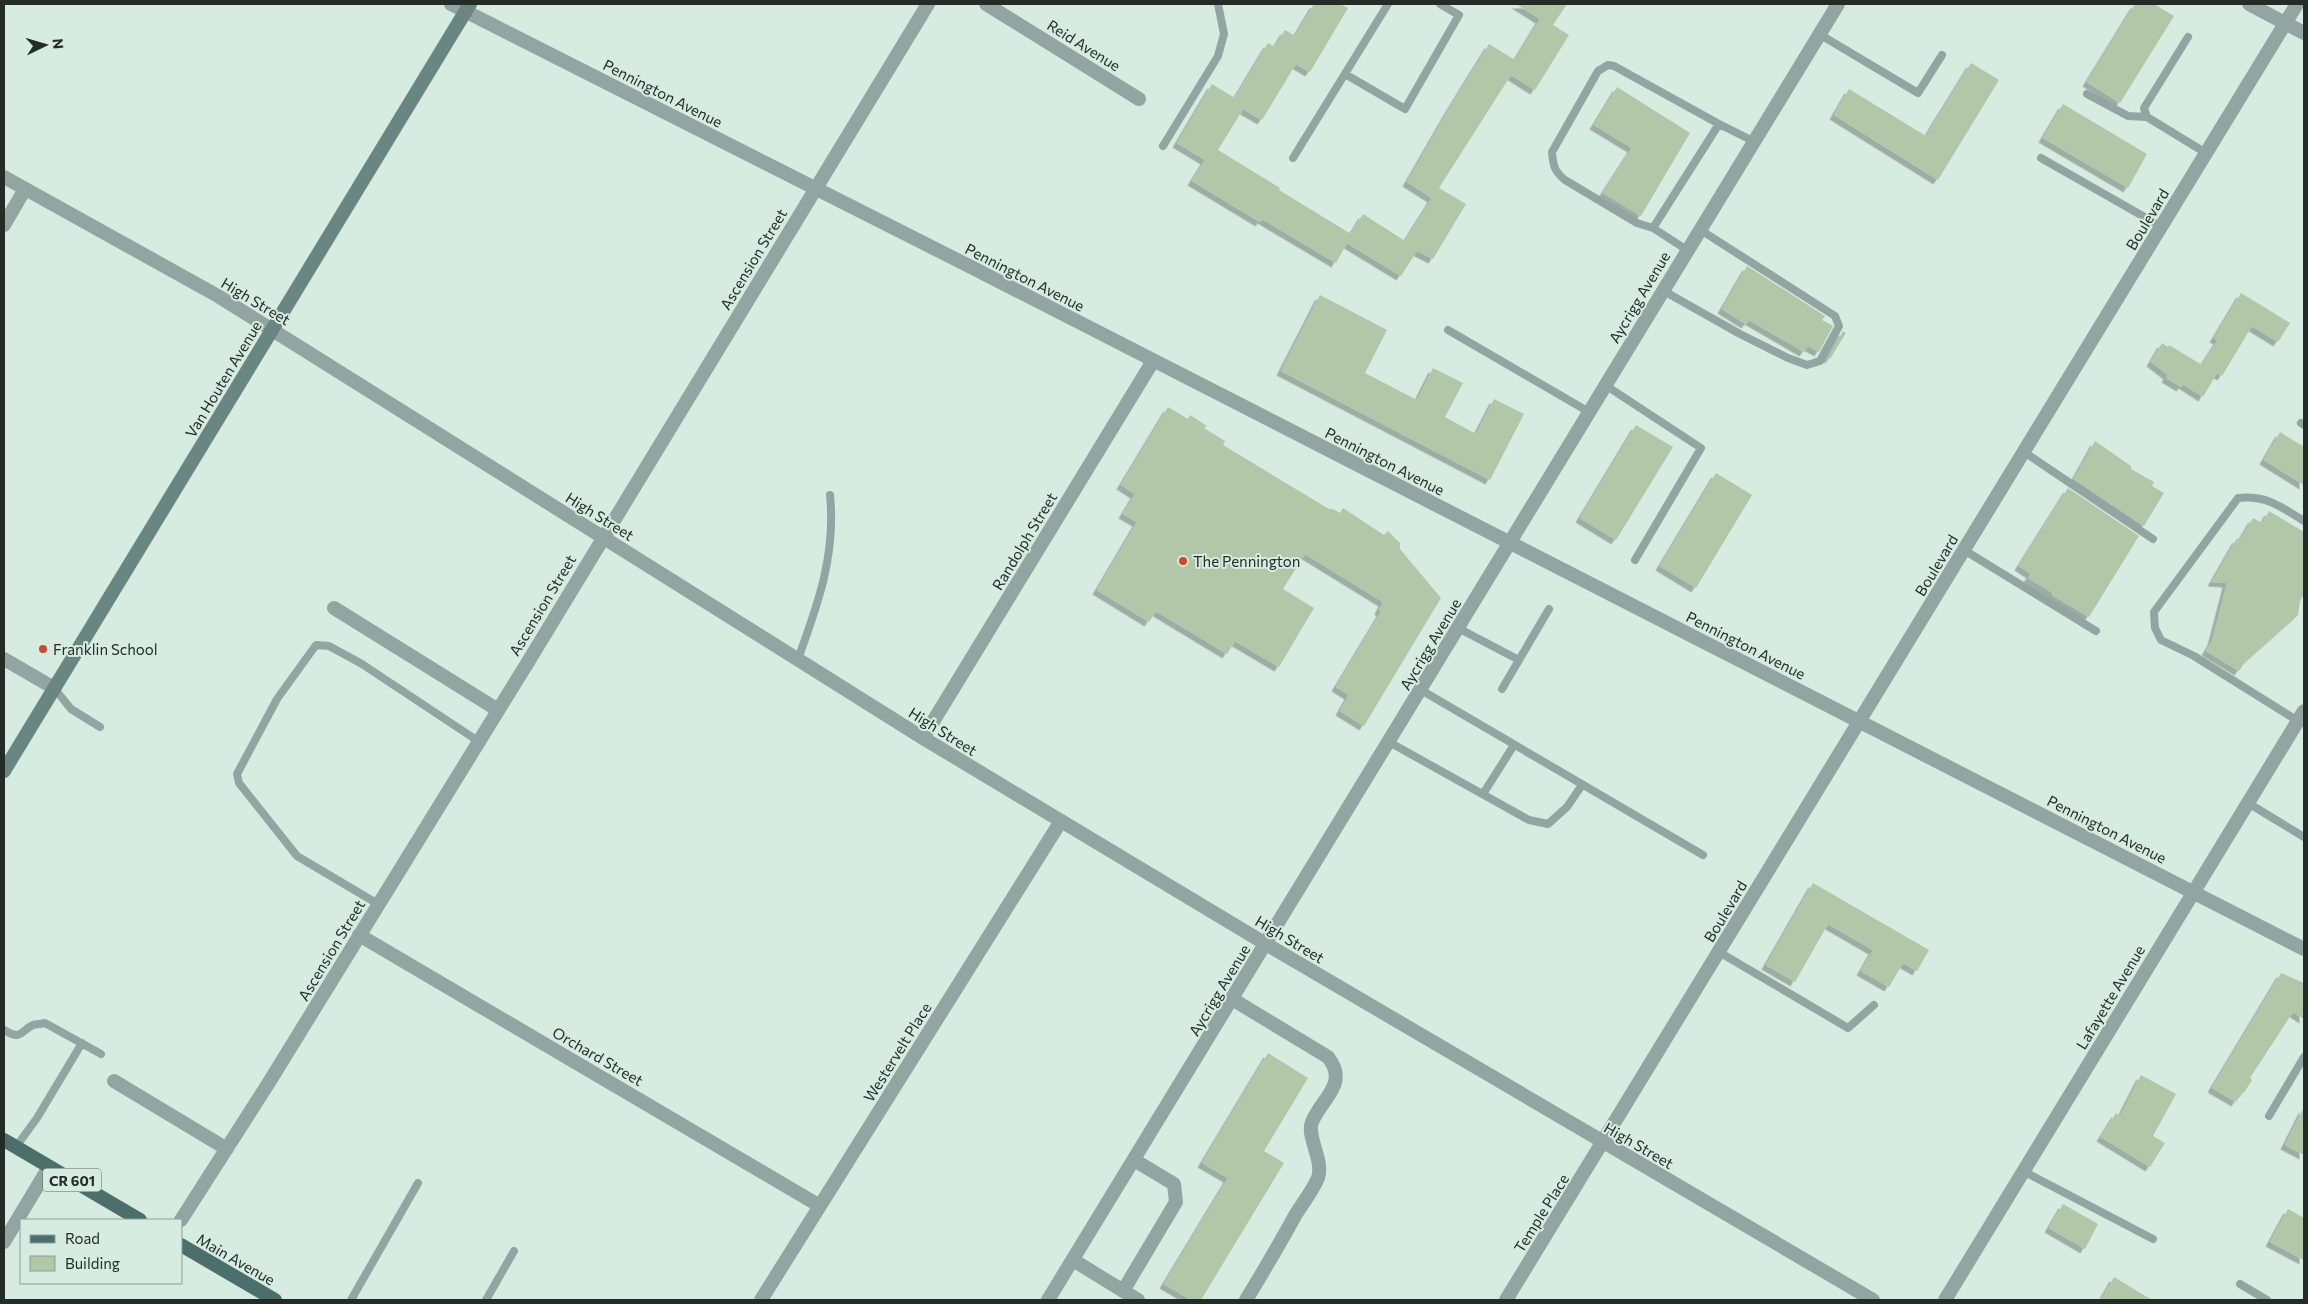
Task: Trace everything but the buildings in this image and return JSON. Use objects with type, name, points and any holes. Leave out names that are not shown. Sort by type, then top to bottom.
[{"type":"main road","name":"Van Houten Avenue","points":[[4,771],[468,8]]},
{"type":"main road","name":"CR 601","points":[[4,1140],[138,1219]]},
{"type":"main road","name":"Main Avenue","points":[[182,1246],[257,1296],[275,1300]]},
{"type":"street","name":"Pennington Avenue","points":[[451,4],[468,8],[815,188],[2304,949]]},
{"type":"street","name":"Ascension Street","points":[[182,1219],[227,1149],[498,710],[602,536],[928,4]]},
{"type":"street","name":"Reid Avenue","points":[[986,4],[1139,99]]},
{"type":"street","name":"Aycrigg Avenue","points":[[1048,1300],[1838,4]]},
{"type":"street","points":[[2249,4],[2304,33]]},
{"type":"street","name":"Boulevard","points":[[1603,1143],[2297,4]]},
{"type":"street","name":"High Street","points":[[4,177],[218,296],[924,738],[1266,944],[1873,1300]]},
{"type":"street","points":[[4,225],[25,189]]},
{"type":"street","name":"Randolph Street","points":[[924,738],[1153,361]]},
{"type":"street","points":[[334,608],[498,710]]},
{"type":"street","points":[[4,659],[54,688]]},
{"type":"street","name":"Lafayette Avenue","points":[[1945,1300],[2301,716]]},
{"type":"street","name":"Westervelt Place","points":[[760,1300],[1061,821]]},
{"type":"street","name":"Orchard Street","points":[[359,935],[820,1206]]},
{"type":"street","points":[[1232,999],[1328,1057],[1333,1064],[1336,1074],[1335,1086],[1312,1122],[1311,1129],[1317,1150],[1318,1177],[1246,1300]]},
{"type":"street","points":[[114,1080],[227,1149]]},
{"type":"street","name":"Temple Place","points":[[1506,1300],[1603,1143]]},
{"type":"street","points":[[1123,1291],[1176,1202],[1174,1184],[1134,1160]]},
{"type":"street","points":[[4,1242],[49,1167]]},
{"type":"street","points":[[1073,1260],[1138,1300]]},
{"type":"lane","points":[[1164,146],[1218,56],[1224,34],[1218,4]]},
{"type":"lane","points":[[1293,158],[1388,4]]},
{"type":"lane","points":[[1345,74],[1405,109],[1459,15],[1440,4]]},
{"type":"lane","points":[[1819,34],[1918,93],[1942,54]]},
{"type":"lane","points":[[2147,117],[2144,108],[2188,37]]},
{"type":"lane","points":[[1687,250],[1653,228],[1637,222],[1565,180],[1553,167],[1552,152],[1598,71],[1608,65],[1614,66],[1753,141]]},
{"type":"lane","points":[[2087,94],[2128,116],[2147,117],[2206,153]]},
{"type":"lane","points":[[1653,228],[1719,124]]},
{"type":"lane","points":[[2041,158],[2162,227]]},
{"type":"lane","points":[[1662,290],[1740,334],[1788,358],[1807,365],[1820,360],[1839,326],[1835,316],[1700,229]]},
{"type":"lane","points":[[1448,330],[1589,412]]},
{"type":"lane","points":[[1605,385],[1701,448],[1635,560]]},
{"type":"lane","points":[[2024,452],[2153,539]]},
{"type":"lane","points":[[798,660],[825,581],[832,536],[830,496]]},
{"type":"lane","points":[[2301,716],[2194,656],[2161,640],[2155,628],[2154,612],[2238,498],[2255,496],[2277,504],[2304,521]]},
{"type":"lane","points":[[1964,550],[2096,631]]},
{"type":"lane","points":[[1502,689],[1549,609]]},
{"type":"lane","points":[[1458,628],[1519,660]]},
{"type":"lane","points":[[378,904],[297,856],[238,783],[237,774],[278,699],[316,645],[329,646],[362,664],[478,741]]},
{"type":"lane","points":[[54,688],[71,709],[100,727]]},
{"type":"lane","points":[[1421,690],[1703,855]]},
{"type":"lane","points":[[1389,742],[1528,820],[1548,824],[1567,807],[1582,785]]},
{"type":"lane","points":[[1483,794],[1514,745]]},
{"type":"lane","points":[[2248,803],[2304,837]]},
{"type":"lane","points":[[1719,952],[1848,1028],[1874,1006]]},
{"type":"lane","points":[[4,1030],[11,1034],[24,1033],[31,1026],[45,1023],[101,1054]]},
{"type":"lane","points":[[16,1147],[37,1118],[82,1043]]},
{"type":"lane","points":[[2269,1116],[2304,1057]]},
{"type":"lane","points":[[2023,1171],[2153,1239]]},
{"type":"lane","points":[[351,1300],[418,1183]]},
{"type":"lane","points":[[486,1300],[514,1251]]},
{"type":"lane","points":[[2240,1284],[2267,1300]]},
{"type":"place","name":"The Pennington","points":[[1183,561]]},
{"type":"place","name":"Franklin School","points":[[43,649]]}]
